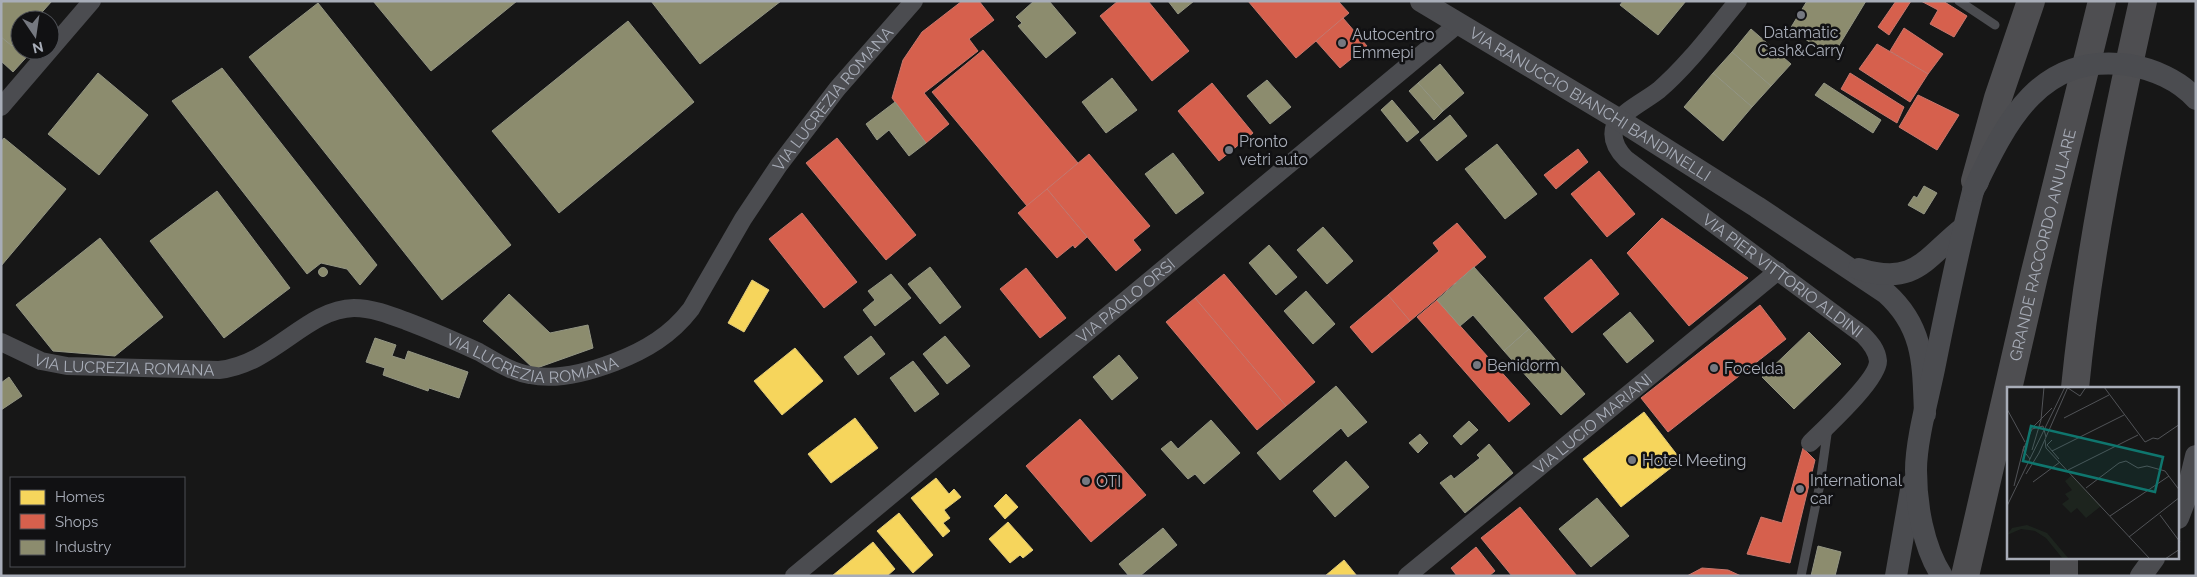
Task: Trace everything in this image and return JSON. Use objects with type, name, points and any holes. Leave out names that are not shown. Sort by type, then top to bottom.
[{"type":"highway","points":[[1973,191],[1992,116],[2031,1]]},
{"type":"highway","name":"GRANDE RACCORDO ANULARE","points":[[2008,387],[2102,1]]},
{"type":"highway","points":[[2075,387],[2099,207],[2143,1]]},
{"type":"highway","name":"GRANDE RACCORDO ANULARE","points":[[1965,576],[2007,390]]},
{"type":"highway","points":[[2064,560],[2064,576]]},
{"type":"street","points":[[1,107],[92,1]]},
{"type":"street","name":"VIA LUCREZIA ROMANA","points":[[1,342],[41,361],[67,366],[219,370],[256,360],[328,314],[355,308],[372,310],[410,322],[477,352],[507,368],[528,375],[558,376],[602,367],[655,343],[681,322],[692,309],[742,219],[784,158],[843,82],[914,1]]},
{"type":"street","name":"VIA RANUCCIO BIANCHI BANDINELLI","points":[[1421,1],[1618,119],[1757,207],[1892,298],[1913,329],[1923,361],[1925,414]]},
{"type":"street","points":[[1618,119],[1651,96],[1671,78],[1738,1]]},
{"type":"street","name":"VIA PAOLO ORSI","points":[[794,576],[1458,24]]},
{"type":"street","points":[[1896,576],[1906,506],[1916,468],[1925,414],[1964,228],[1973,191],[1996,143],[2020,106],[2040,88],[2070,71],[2099,64],[2136,66],[2169,79],[2181,86],[2196,99]]},
{"type":"street","name":"VIA PIER VITTORIO ALDINI","points":[[1618,119],[1614,128],[1614,143],[1626,160],[1863,335],[1873,346],[1876,353],[1877,367],[1870,380],[1810,443]]},
{"type":"street","points":[[1847,266],[1881,275],[1899,275],[1909,272],[1926,261],[1942,245],[1964,228]]},
{"type":"street","name":"VIA LUCIO MARIANI","points":[[1408,576],[1778,271]]},
{"type":"street","points":[[2180,513],[2191,488],[2196,456]]},
{"type":"street","points":[[1916,468],[1921,513],[1930,552],[1942,576]]},
{"type":"street","points":[[2141,576],[2153,560]]},
{"type":"street","points":[[2158,576],[2163,560]]},
{"type":"lane","points":[[1958,1],[1995,25]]},
{"type":"lane","points":[[1801,576],[1820,484],[1828,424]]},
{"type":"building: Homes","points":[[752,280],[769,290],[744,332],[728,323]]},
{"type":"building: Homes","points":[[795,348],[823,381],[782,415],[754,381]]},
{"type":"building: Homes","name":"Hotel Meeting","points":[[1644,412],[1681,460],[1621,507],[1583,459]]},
{"type":"building: Homes","points":[[855,418],[878,448],[831,483],[808,454]]},
{"type":"building: Homes","points":[[936,478],[949,494],[954,489],[961,497],[944,510],[950,518],[943,523],[950,531],[943,537],[911,498]]},
{"type":"building: Homes","points":[[1006,494],[1018,507],[1005,519],[994,506]]},
{"type":"building: Homes","points":[[899,513],[933,555],[913,573],[877,531]]},
{"type":"building: Homes","points":[[1008,522],[1033,550],[1023,558],[1020,555],[1010,563],[989,539]]},
{"type":"building: Homes","points":[[873,542],[895,569],[887,576],[832,576]]},
{"type":"building: Homes","points":[[1344,560],[1357,576],[1325,576]]},
{"type":"building: Shops","points":[[962,1],[979,1],[994,20],[969,39],[978,51],[924,93],[949,124],[926,143],[892,98],[903,60],[922,32]]},
{"type":"building: Shops","points":[[1118,1],[1148,1],[1189,51],[1152,81],[1100,16]]},
{"type":"building: Shops","points":[[1248,1],[1338,1],[1349,13],[1296,58]]},
{"type":"building: Shops","points":[[1896,1],[1911,1],[1889,35],[1878,27]]},
{"type":"building: Shops","points":[[1921,1],[1943,1],[1967,16],[1954,37],[1930,24],[1938,10]]},
{"type":"building: Shops","name":"Autocentro Emmepi","points":[[1343,18],[1367,46],[1340,68],[1316,41]]},
{"type":"building: Shops","points":[[1904,28],[1943,54],[1928,74],[1890,51]]},
{"type":"building: Shops","points":[[1877,44],[1928,74],[1910,102],[1859,69]]},
{"type":"building: Shops","points":[[983,50],[1078,163],[1027,206],[932,92]]},
{"type":"building: Shops","points":[[1850,73],[1904,107],[1897,123],[1841,89]]},
{"type":"building: Shops","points":[[1212,83],[1253,133],[1219,161],[1178,111]]},
{"type":"building: Shops","points":[[1918,95],[1959,115],[1937,150],[1899,127]]},
{"type":"building: Shops","points":[[837,138],[916,235],[886,260],[806,163]]},
{"type":"building: Shops","points":[[1578,149],[1588,162],[1556,189],[1544,175]]},
{"type":"building: Shops","points":[[1089,154],[1150,226],[1133,240],[1141,250],[1116,271],[1047,189]]},
{"type":"building: Shops","points":[[1599,171],[1635,214],[1607,237],[1571,194]]},
{"type":"building: Shops","points":[[1047,189],[1087,237],[1075,248],[1073,245],[1057,258],[1018,213]]},
{"type":"building: Shops","points":[[802,213],[857,282],[824,308],[769,239]]},
{"type":"building: Shops","points":[[1662,218],[1748,278],[1689,326],[1627,253]]},
{"type":"building: Shops","points":[[1457,223],[1486,257],[1410,321],[1388,295],[1439,251],[1433,243]]},
{"type":"building: Shops","points":[[1591,259],[1619,294],[1572,333],[1544,298]]},
{"type":"building: Shops","points":[[1026,268],[1066,318],[1040,338],[1000,289]]},
{"type":"building: Shops","points":[[1224,274],[1315,382],[1286,406],[1195,298]]},
{"type":"building: Shops","points":[[1388,295],[1410,321],[1372,353],[1350,327]]},
{"type":"building: Shops","points":[[1195,298],[1286,406],[1257,430],[1166,322]]},
{"type":"building: Shops","name":"Benidorm","points":[[1437,300],[1530,404],[1509,422],[1417,317]]},
{"type":"building: Shops","name":"Focelda","points":[[1760,305],[1786,339],[1668,432],[1641,398]]},
{"type":"building: Shops","name":"OTI","points":[[1080,419],[1146,495],[1091,542],[1026,466]]},
{"type":"building: Shops","name":"International car","points":[[1803,448],[1815,460],[1790,563],[1747,554],[1761,517],[1782,523]]},
{"type":"building: Shops","points":[[1520,507],[1577,576],[1512,576],[1481,538]]},
{"type":"building: Shops","points":[[1476,547],[1495,571],[1489,576],[1457,576],[1451,568]]},
{"type":"building: Shops","points":[[1702,568],[1728,570],[1741,576],[1687,576]]},
{"type":"building: Industry","points":[[4,1],[52,1],[44,10],[10,10],[10,44],[1,37],[1,4]]},
{"type":"building: Industry","points":[[373,1],[517,1],[431,71]]},
{"type":"building: Industry","points":[[651,1],[781,1],[700,64]]},
{"type":"building: Industry","points":[[1034,1],[1049,1],[1076,33],[1046,58],[1018,26],[1022,23],[1016,17]]},
{"type":"building: Industry","points":[[1168,1],[1194,1],[1178,14]]},
{"type":"building: Industry","points":[[1623,1],[1686,1],[1658,35],[1620,5]]},
{"type":"building: Industry","points":[[1807,1],[1866,1],[1832,57],[1790,29]]},
{"type":"building: Industry","points":[[318,3],[511,245],[442,300],[249,57]]},
{"type":"building: Industry","points":[[628,21],[694,102],[559,213],[492,131]]},
{"type":"building: Industry","points":[[1751,29],[1791,64],[1771,86],[1732,52]]},
{"type":"building: Industry","points":[[1,37],[10,44],[10,60],[24,60],[13,72],[1,61]]},
{"type":"building: Industry","points":[[1732,52],[1771,86],[1752,107],[1713,73]]},
{"type":"building: Industry","points":[[1440,64],[1464,93],[1443,111],[1418,83]]},
{"type":"building: Industry","points":[[222,68],[377,265],[360,285],[347,269],[321,263],[307,274],[172,101]]},
{"type":"building: Industry","points":[[98,73],[148,115],[99,175],[48,134]]},
{"type":"building: Industry","points":[[1713,73],[1752,107],[1723,141],[1684,107]]},
{"type":"building: Industry","points":[[1112,78],[1137,110],[1106,133],[1082,102]]},
{"type":"building: Industry","points":[[1267,80],[1291,107],[1270,124],[1247,96]]},
{"type":"building: Industry","points":[[1418,83],[1443,111],[1434,120],[1409,91]]},
{"type":"building: Industry","points":[[1824,83],[1881,120],[1873,133],[1815,95]]},
{"type":"building: Industry","points":[[1392,100],[1419,132],[1407,142],[1381,110]]},
{"type":"building: Industry","points":[[895,102],[926,143],[909,156],[889,130],[877,140],[866,124]]},
{"type":"building: Industry","points":[[1450,115],[1467,136],[1437,161],[1420,140]]},
{"type":"building: Industry","points":[[4,138],[66,189],[1,266],[1,142]]},
{"type":"building: Industry","points":[[1497,144],[1537,194],[1505,219],[1465,169]]},
{"type":"building: Industry","points":[[1173,153],[1204,193],[1176,214],[1145,174]]},
{"type":"building: Industry","points":[[1924,186],[1937,193],[1924,214],[1908,205],[1914,196],[1917,198]]},
{"type":"building: Industry","points":[[217,191],[290,288],[224,338],[150,241]]},
{"type":"building: Industry","points":[[1323,227],[1353,261],[1327,284],[1297,250]]},
{"type":"building: Industry","points":[[100,238],[163,317],[115,356],[53,351],[16,305]]},
{"type":"building: Industry","points":[[1269,245],[1297,277],[1276,295],[1249,263]]},
{"type":"building: Industry","points":[[930,267],[961,307],[940,324],[908,284]]},
{"type":"building: Industry","points":[[1474,267],[1529,329],[1504,351],[1473,315],[1460,326],[1437,300]]},
{"type":"building: Industry","points":[[323,268],[327,272],[323,276],[319,272]]},
{"type":"building: Industry","points":[[891,274],[911,298],[875,326],[863,310],[875,300],[868,291]]},
{"type":"building: Industry","points":[[1306,291],[1335,324],[1313,344],[1284,311]]},
{"type":"building: Industry","points":[[509,294],[550,333],[588,325],[593,348],[534,369],[483,321]]},
{"type":"building: Industry","points":[[1630,312],[1654,341],[1627,363],[1603,334]]},
{"type":"building: Industry","points":[[1529,329],[1585,394],[1561,415],[1504,351]]},
{"type":"building: Industry","points":[[1809,332],[1841,364],[1794,409],[1762,377]]},
{"type":"building: Industry","points":[[871,336],[885,354],[858,375],[844,357]]},
{"type":"building: Industry","points":[[945,336],[970,366],[947,384],[923,354]]},
{"type":"building: Industry","points":[[375,338],[396,345],[392,356],[405,360],[408,351],[468,372],[459,398],[429,388],[428,391],[383,375],[385,368],[366,362]]},
{"type":"building: Industry","points":[[1119,355],[1138,378],[1112,400],[1093,377]]},
{"type":"building: Industry","points":[[913,361],[939,394],[915,412],[890,378]]},
{"type":"building: Industry","points":[[9,377],[22,396],[1,410],[1,383]]},
{"type":"building: Industry","points":[[1336,386],[1367,422],[1348,437],[1341,428],[1280,480],[1257,453]]},
{"type":"building: Industry","points":[[1211,420],[1240,453],[1204,484],[1195,474],[1188,479],[1161,449],[1171,441],[1178,449]]},
{"type":"building: Industry","points":[[1469,421],[1478,430],[1461,445],[1453,436]]},
{"type":"building: Industry","points":[[1420,434],[1428,443],[1418,453],[1409,443]]},
{"type":"building: Industry","points":[[1489,444],[1513,473],[1465,513],[1440,483],[1451,475],[1454,479],[1480,458],[1477,455]]},
{"type":"building: Industry","points":[[1346,461],[1369,487],[1335,517],[1313,491]]},
{"type":"building: Industry","points":[[1597,498],[1629,536],[1591,567],[1559,529]]},
{"type":"building: Industry","points":[[1163,528],[1177,545],[1140,576],[1129,576],[1119,564]]},
{"type":"building: Industry","points":[[1818,546],[1841,552],[1835,576],[1811,576]]},
{"type":"place","name":"Datamatic Cash&Carry","points":[[1801,15]]},
{"type":"place","name":"Autocentro Emmepi","points":[[1342,43]]},
{"type":"place","name":"Pronto vetri auto","points":[[1229,150]]},
{"type":"place","name":"Benidorm","points":[[1477,365]]},
{"type":"place","name":"Focelda","points":[[1714,368]]},
{"type":"place","name":"Hotel Meeting","points":[[1632,460]]},
{"type":"place","name":"OTI","points":[[1086,481]]},
{"type":"place","name":"International car","points":[[1800,489]]}]
